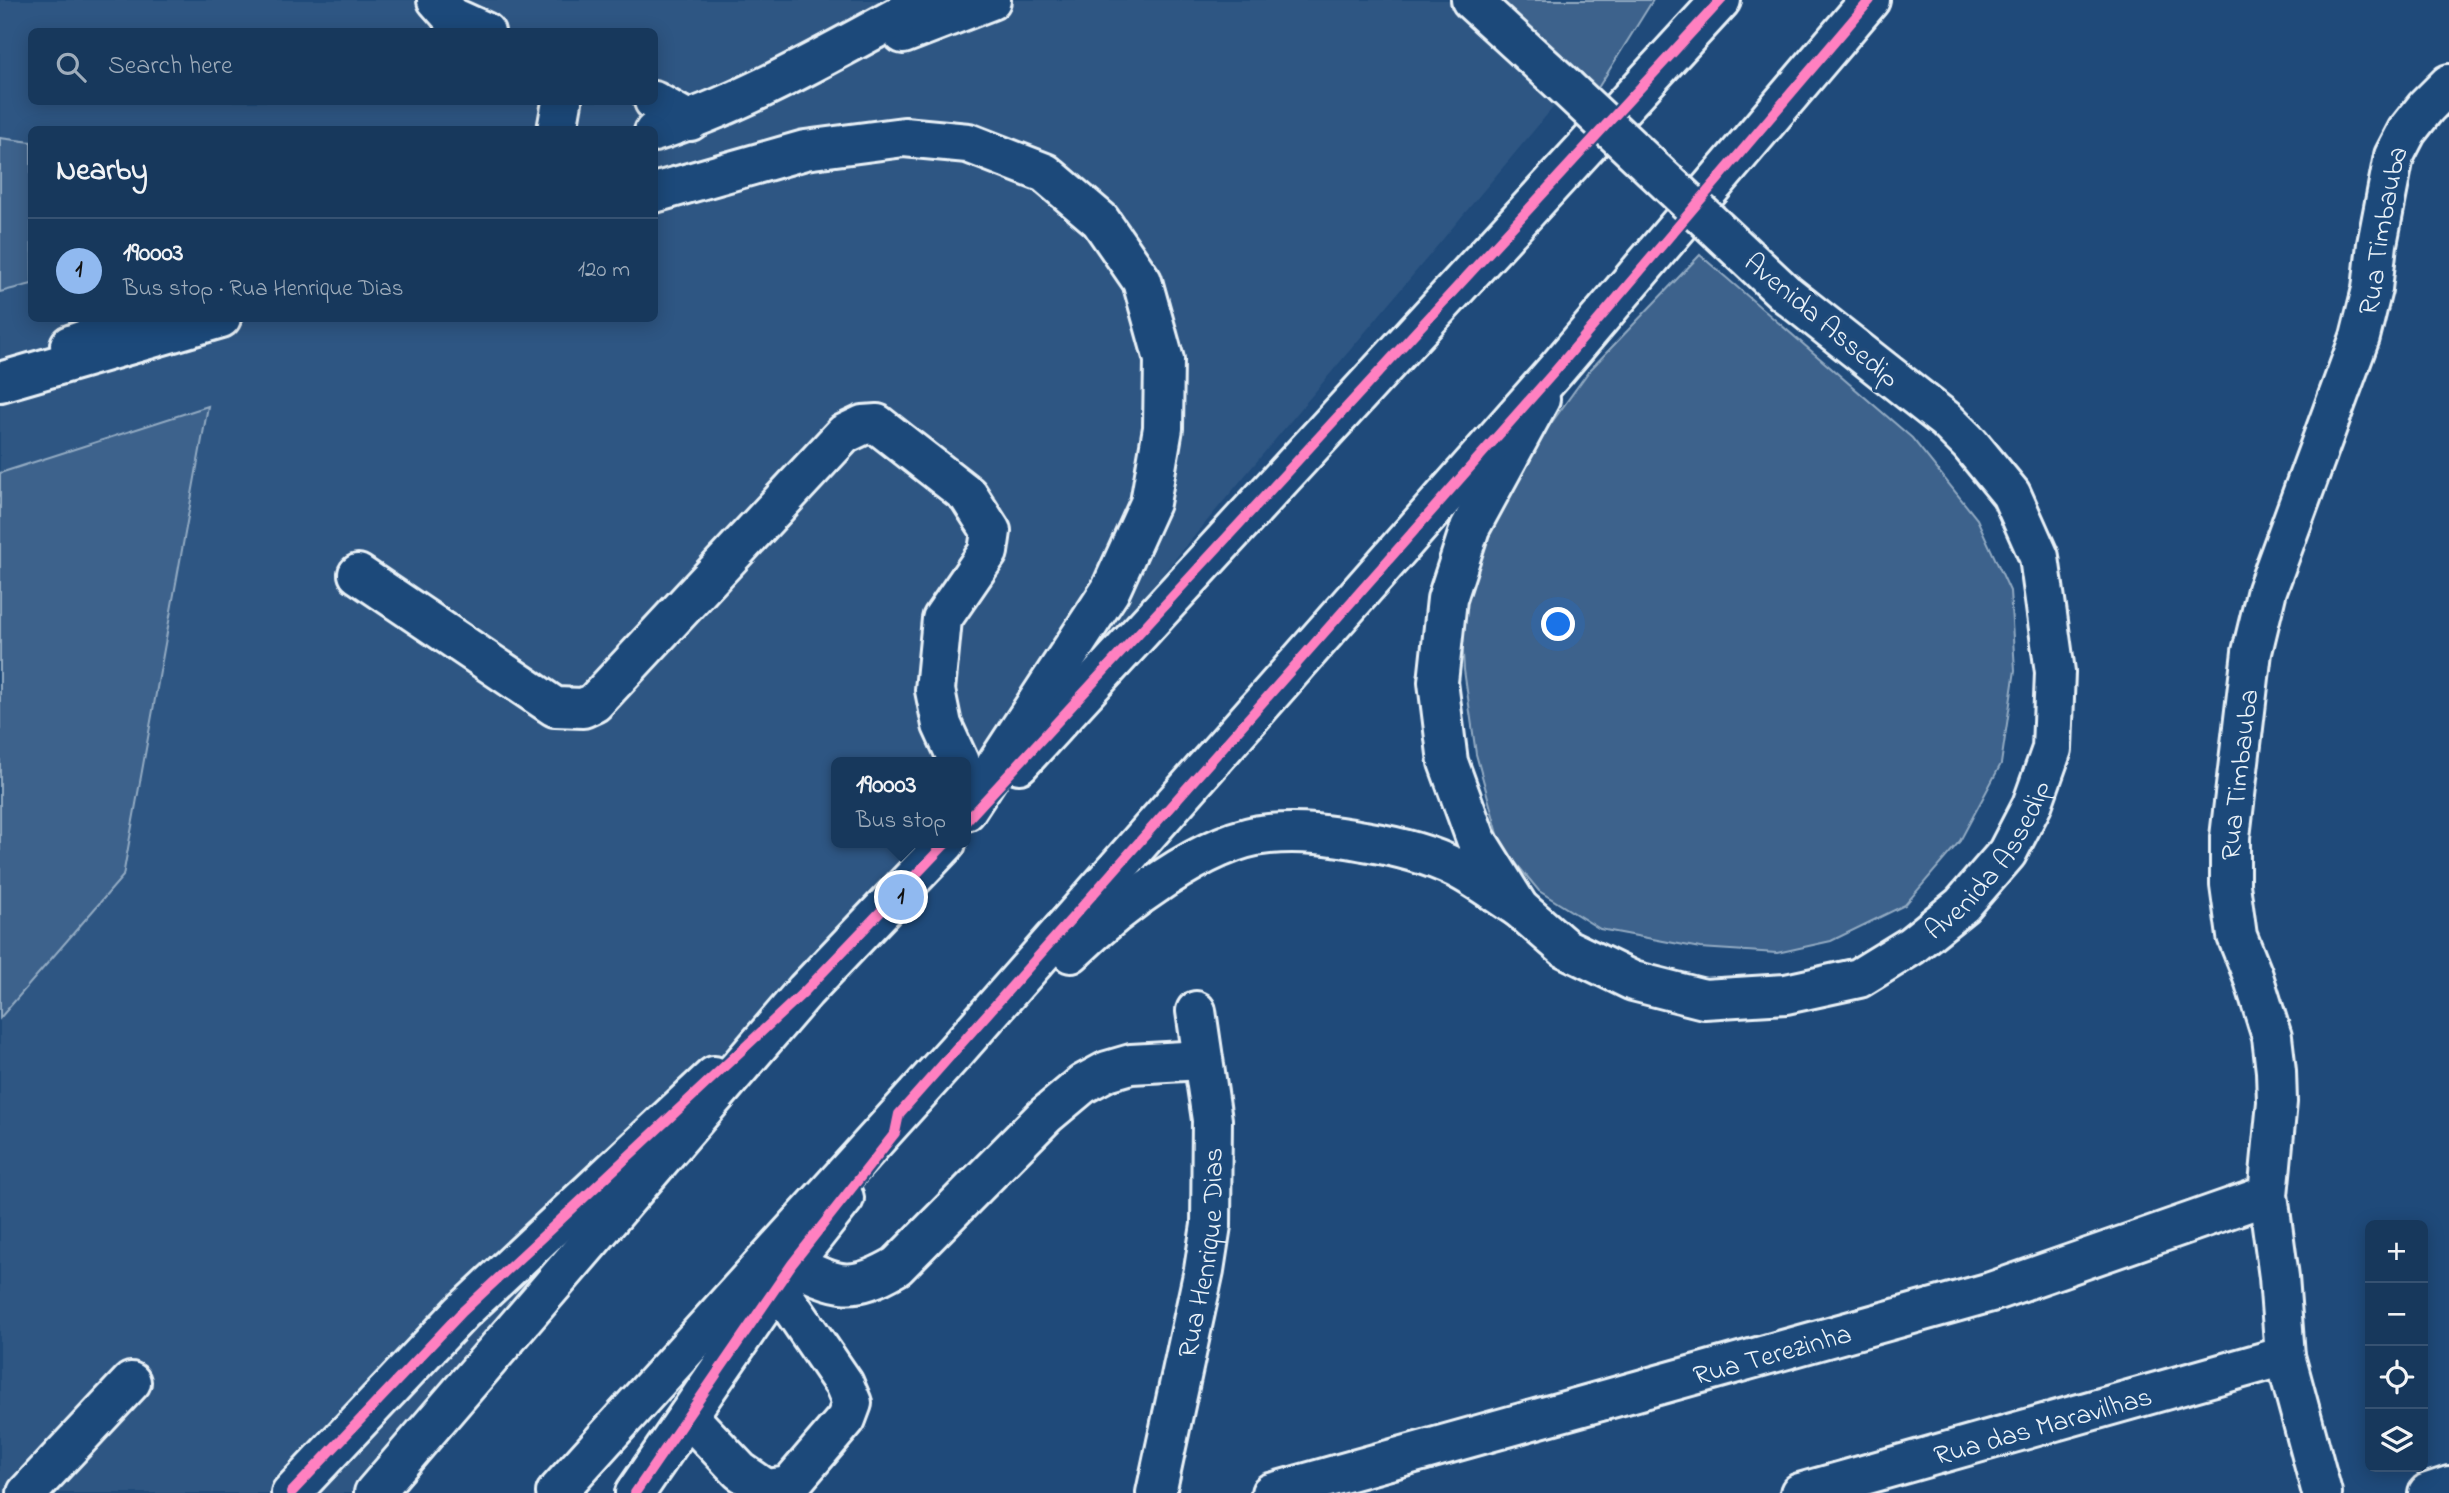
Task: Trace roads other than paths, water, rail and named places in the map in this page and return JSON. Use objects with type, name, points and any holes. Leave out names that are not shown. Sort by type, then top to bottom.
[{"type":"main road","points":[[437,0],[452,17],[476,28]]},
{"type":"main road","points":[[658,131],[690,121],[760,88],[929,0]]},
{"type":"main road","points":[[760,88],[991,0]]},
{"type":"main road","name":"Avenida Assedip","points":[[1471,0],[1785,293],[1946,420],[1970,444],[2011,494],[2039,557],[2055,672],[2052,749],[2032,805],[2007,853],[1962,905],[1911,946],[1859,978],[1786,994],[1704,999],[1633,982],[1565,948],[1519,908],[1476,839],[1448,762],[1438,682],[1447,599],[1470,528],[1556,370]]},
{"type":"main road","points":[[971,806],[1721,0]]},
{"type":"main road","points":[[556,1493],[900,1114],[1556,370],[1870,0]]},
{"type":"main road","name":"Rua Timbauba","points":[[2322,1493],[2285,1356],[2279,1276],[2268,1195],[2277,1102],[2272,1037],[2237,936],[2230,885],[2230,837],[2252,652],[2267,590],[2360,337],[2372,289],[2377,244],[2394,156],[2407,131],[2449,84]]},
{"type":"main road","points":[[658,103],[690,121]]},
{"type":"main road","points":[[558,126],[561,105]]},
{"type":"main road","points":[[658,192],[805,150],[904,137],[968,143],[1045,173],[1100,220],[1142,281],[1164,360],[1163,428],[1150,503],[1110,591],[971,800]]},
{"type":"main road","points":[[0,371],[133,322]]},
{"type":"main road","points":[[0,382],[207,322]]},
{"type":"main road","points":[[358,574],[555,707],[583,708],[594,703],[844,434],[863,425],[877,424],[968,495],[991,531],[988,552],[942,619],[935,690],[942,725],[957,757]]},
{"type":"main road","points":[[956,1051],[986,1036],[1099,926],[1183,866],[1231,842],[1267,834],[1321,833],[1397,847],[1455,867],[1519,908]]},
{"type":"main road","points":[[374,1493],[805,991],[933,848]]},
{"type":"main road","points":[[291,1493],[462,1312],[805,991]]},
{"type":"main road","name":"Rua Henrique Dias","points":[[1156,1493],[1204,1270],[1211,1225],[1212,1120],[1196,1011]]},
{"type":"main road","points":[[785,1275],[841,1284],[857,1284],[875,1279],[897,1266],[1037,1124],[1083,1084],[1107,1071],[1131,1064],[1202,1060]]},
{"type":"main road","points":[[635,1493],[785,1275],[895,1133],[900,1114]]},
{"type":"main road","name":"Rua Terezinha","points":[[1271,1493],[1991,1292],[2268,1195]]},
{"type":"main road","points":[[688,1416],[740,1471],[766,1489],[789,1486],[846,1419],[852,1403],[844,1384],[805,1328],[785,1275]]},
{"type":"main road","points":[[805,1328],[841,1284]]},
{"type":"main road","name":"Rua das Maravilhas","points":[[1800,1493],[2285,1356]]},
{"type":"main road","points":[[27,1493],[131,1382]]},
{"type":"main road","points":[[2428,1493],[2449,1486]]},
{"type":"place","name":"190003","points":[[901,897]]}]
